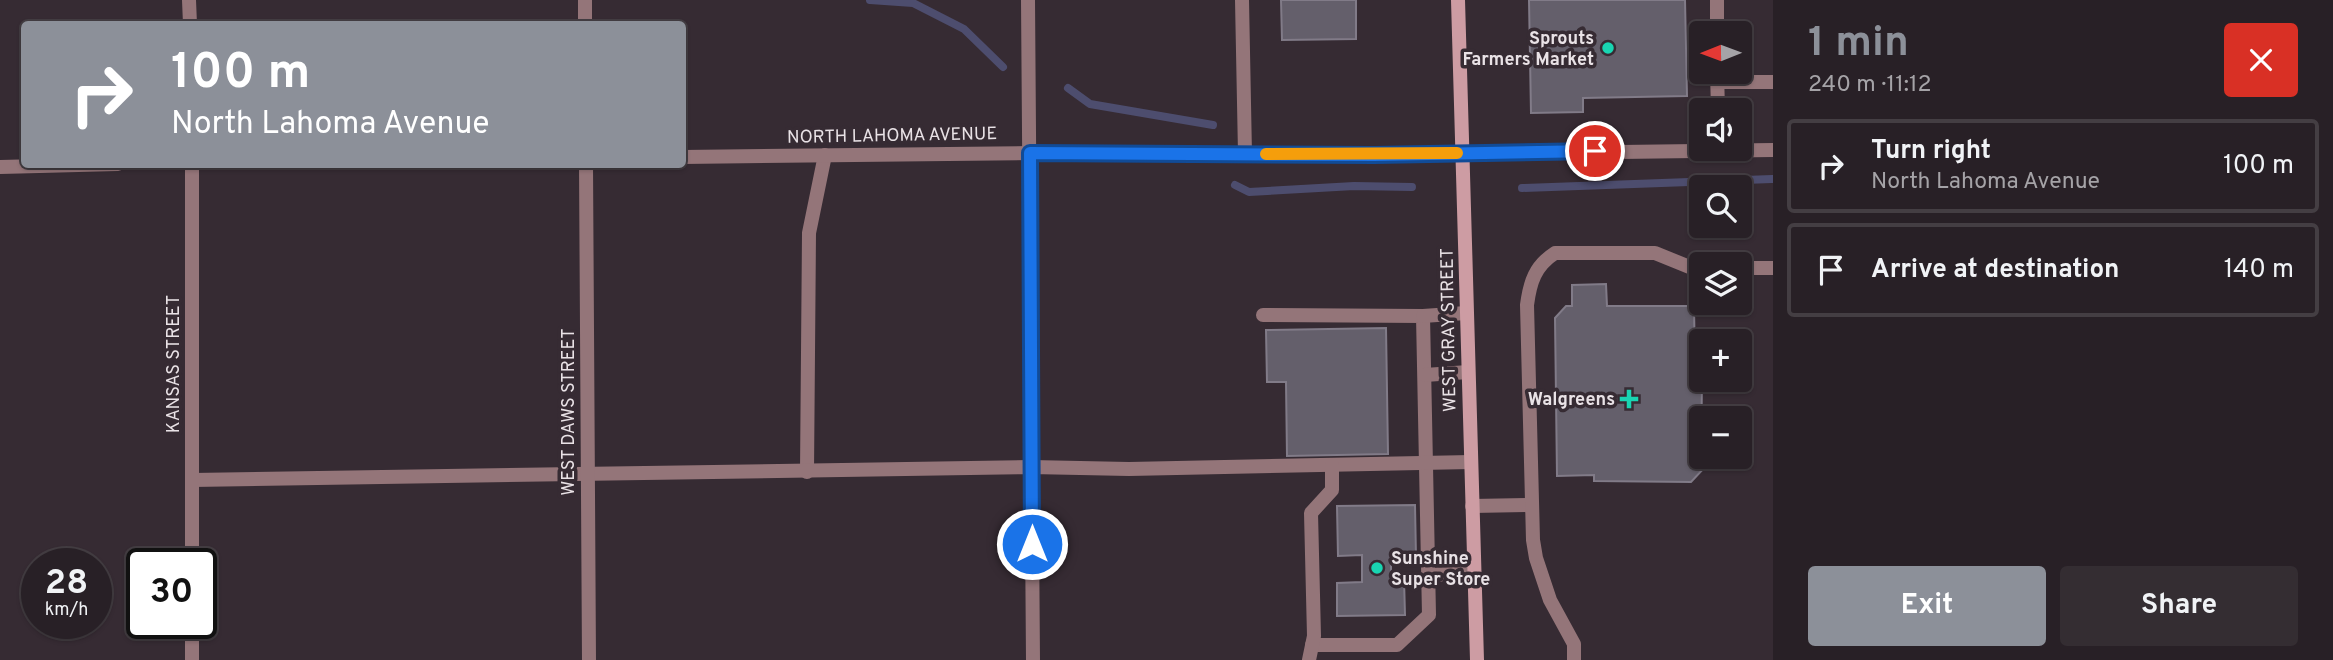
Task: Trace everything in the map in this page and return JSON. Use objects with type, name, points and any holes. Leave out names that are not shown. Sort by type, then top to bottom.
[{"type":"main road","name":"WEST GRAY STREET","points":[[1458,0],[1477,660]]},
{"type":"street","points":[[189,0],[190,21]]},
{"type":"street","points":[[584,0],[585,21]]},
{"type":"street","points":[[1028,0],[1033,660]]},
{"type":"street","points":[[1242,0],[1244,155]]},
{"type":"street","points":[[1717,0],[1717,21]]},
{"type":"street","points":[[1752,80],[1773,82]]},
{"type":"street","name":"NORTH LAHOMA AVENUE","points":[[686,157],[1030,153],[1244,155],[1689,149]]},
{"type":"street","name":"NORTH LAHOMA AVENUE","points":[[1752,150],[1773,150]]},
{"type":"street","points":[[807,472],[809,233],[825,155]]},
{"type":"street","points":[[0,167],[21,166]]},
{"type":"street","name":"KANSAS STREET","points":[[192,168],[192,548]]},
{"type":"street","name":"WEST DAWS STREET","points":[[586,168],[589,660]]},
{"type":"street","points":[[1574,660],[1574,644],[1550,600],[1536,558],[1532,505],[1527,304],[1529,286],[1535,272],[1555,253],[1655,253],[1689,267]]},
{"type":"street","points":[[1752,268],[1773,268]]},
{"type":"street","points":[[1263,315],[1423,316],[1466,313]]},
{"type":"street","points":[[1312,645],[1396,645],[1429,615],[1423,316]]},
{"type":"street","points":[[1425,375],[1468,372]]},
{"type":"street","points":[[192,480],[1031,467],[1129,470],[1471,462]]},
{"type":"street","points":[[1309,660],[1314,636],[1311,513],[1332,490],[1332,465]]},
{"type":"street","points":[[1472,506],[1532,505]]},
{"type":"street","points":[[1429,575],[1474,573]]},
{"type":"street","points":[[192,639],[192,660]]},
{"type":"building","points":[[1281,0],[1356,0],[1356,39],[1282,40]]},
{"type":"building","name":"Sprouts Farmers Market","points":[[1529,0],[1685,0],[1687,96],[1583,98],[1583,112],[1531,113]]},
{"type":"building","name":"Walgreens","points":[[1606,284],[1607,306],[1689,306],[1689,315],[1694,315],[1694,329],[1689,329],[1689,392],[1702,392],[1702,406],[1689,406],[1689,469],[1703,469],[1691,482],[1594,481],[1594,475],[1557,476],[1555,318],[1566,306],[1572,306],[1572,285]]},
{"type":"building","points":[[1386,328],[1388,454],[1287,456],[1286,382],[1267,382],[1266,330]]},
{"type":"building","name":"Sunshine Super Store","points":[[1415,505],[1416,557],[1391,558],[1391,579],[1404,579],[1405,615],[1337,616],[1337,583],[1362,582],[1362,555],[1338,556],[1337,506]]},
{"type":"waterway","points":[[870,0],[913,3],[964,29],[1003,67]]},
{"type":"waterway","points":[[1068,88],[1090,104],[1213,125]]},
{"type":"waterway","points":[[1522,188],[1772,179]]},
{"type":"waterway","points":[[1235,185],[1249,192],[1354,186],[1412,187]]},
{"type":"slow traffic","points":[[1266,154],[1457,153]]},
{"type":"place","name":"Sprouts Farmers Market","points":[[1608,48]]},
{"type":"place","name":"Walgreens","points":[[1629,399]]},
{"type":"place","name":"Sunshine Super Store","points":[[1377,568]]},
{"type":"route","points":[[1032,544],[1030,153],[1374,155],[1595,151]]}]
